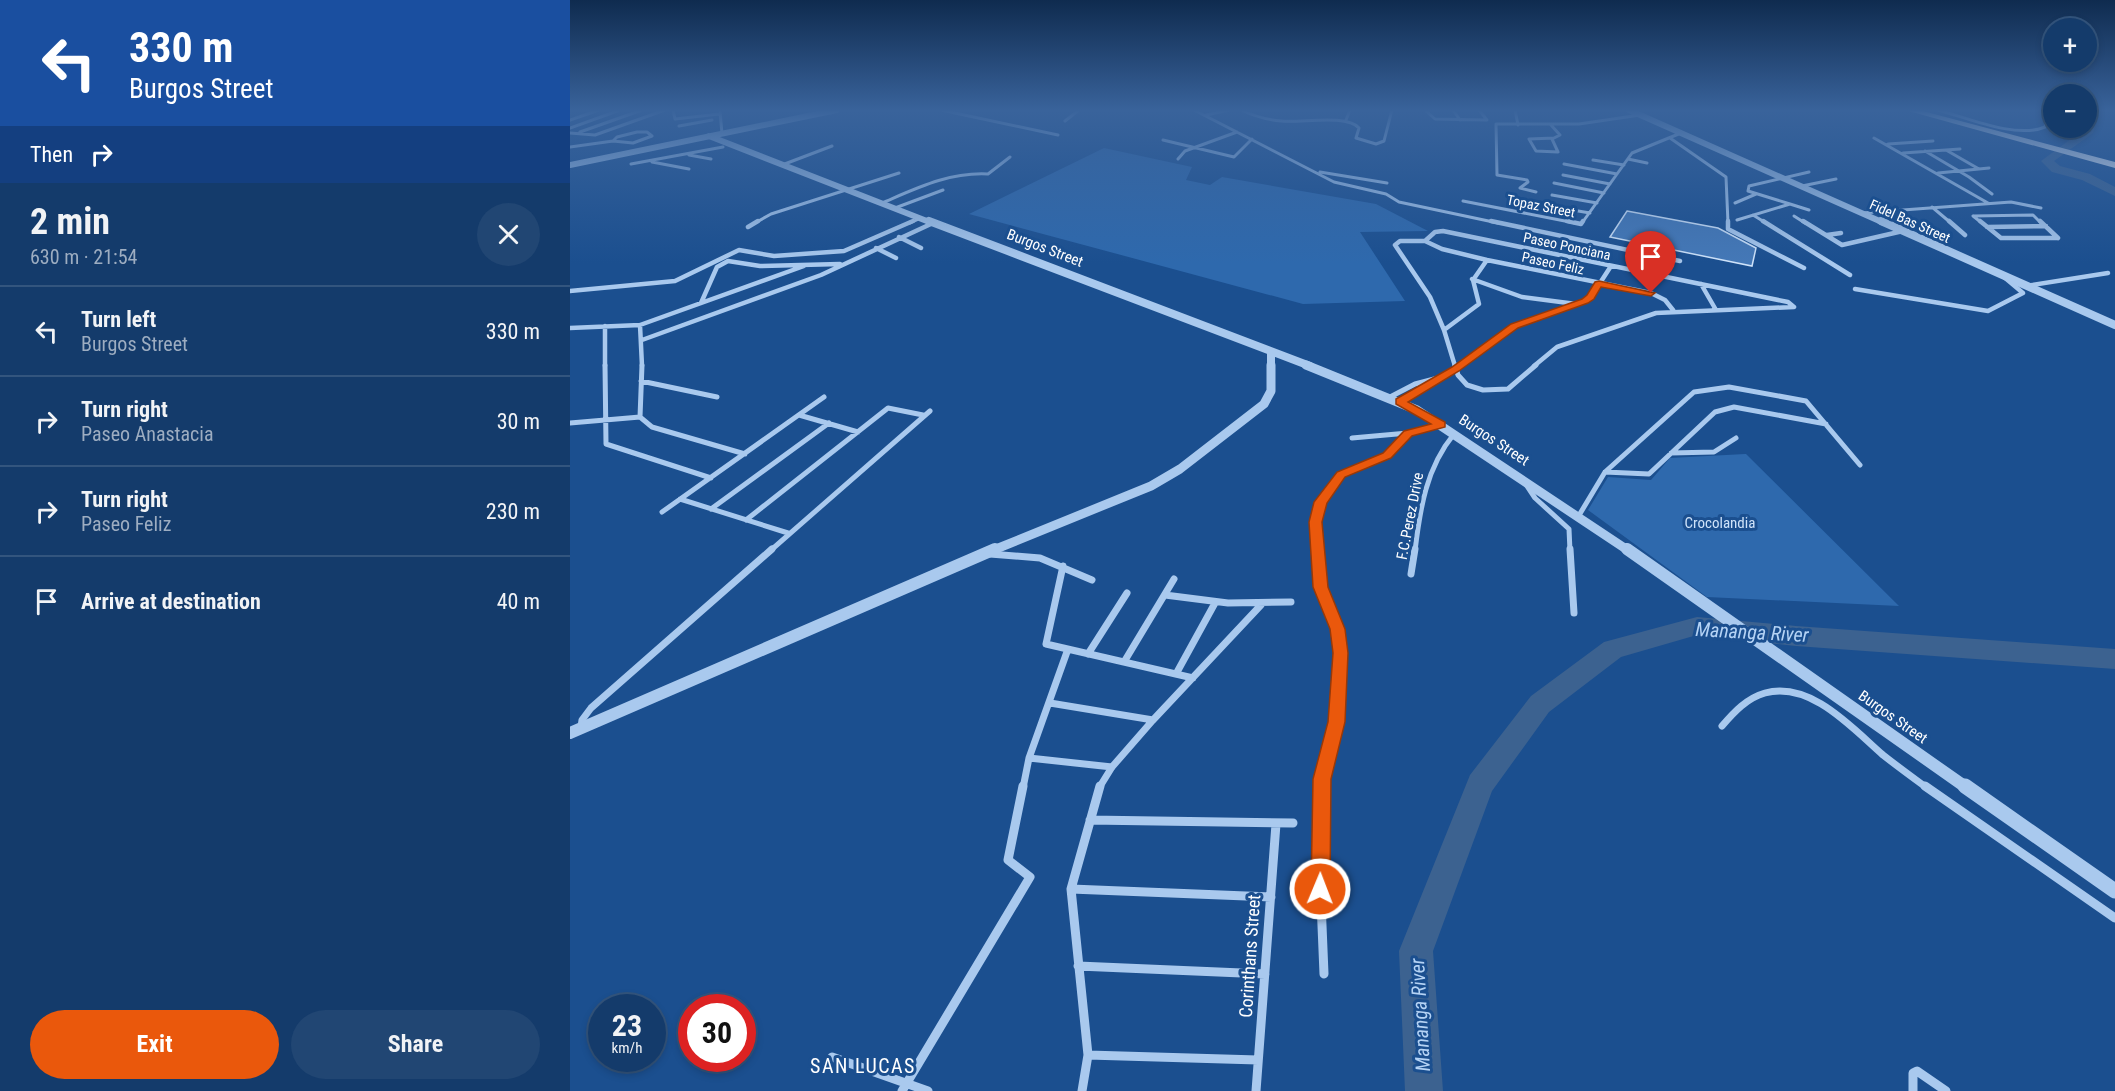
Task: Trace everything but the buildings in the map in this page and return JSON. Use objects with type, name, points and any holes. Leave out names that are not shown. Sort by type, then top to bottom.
[{"type":"street","points":[[570,165],[589,161]]},
{"type":"street","points":[[631,164],[648,161],[689,169]]},
{"type":"street","name":"Burgos Street","points":[[772,161],[1271,354],[1395,399],[1441,425],[1523,479],[2115,891]]},
{"type":"street","points":[[782,165],[793,161]]},
{"type":"street","points":[[882,203],[952,174],[972,172],[988,174],[1005,161]]},
{"type":"street","points":[[1292,161],[1334,182],[1386,194],[1399,202],[1680,261]]},
{"type":"street","points":[[1497,161],[1497,175],[1527,180],[1528,182],[1520,188],[1536,192]]},
{"type":"street","points":[[1599,161],[1624,165]]},
{"type":"street","points":[[1514,200],[1590,213],[1627,161]]},
{"type":"street","points":[[1637,161],[1647,163]]},
{"type":"street","points":[[1703,161],[1726,177],[1728,229],[1804,268]]},
{"type":"street","name":"Fidel Bas Street","points":[[1743,161],[2115,325]]},
{"type":"street","points":[[1916,161],[1988,203]]},
{"type":"street","points":[[1941,161],[1992,194],[1977,196]]},
{"type":"street","points":[[1965,161],[1981,170]]},
{"type":"street","points":[[1564,164],[1617,174]]},
{"type":"street","points":[[1937,173],[1989,168]]},
{"type":"street","points":[[1311,171],[1387,183]]},
{"type":"street","points":[[1809,172],[1747,189],[1756,194],[1809,210]]},
{"type":"street","points":[[748,227],[771,214],[899,173]]},
{"type":"street","points":[[1563,175],[1610,184]]},
{"type":"street","points":[[1802,186],[1836,179]]},
{"type":"street","points":[[1554,183],[1604,193]]},
{"type":"street","points":[[895,208],[943,190]]},
{"type":"street","points":[[1735,203],[1756,194]]},
{"type":"street","points":[[1552,195],[1597,203]]},
{"type":"street","name":"Topaz Street","points":[[1463,201],[1581,224],[1590,213]]},
{"type":"street","points":[[1862,213],[2012,202],[2042,208]]},
{"type":"street","points":[[1737,220],[1790,204]]},
{"type":"street","points":[[1995,204],[2008,214]]},
{"type":"street","points":[[1932,207],[1965,235]]},
{"type":"street","points":[[2008,214],[2034,215],[2058,238],[2001,238],[1973,216],[2008,214]]},
{"type":"street","points":[[1752,215],[1850,275]]},
{"type":"street","points":[[1794,216],[1842,244],[1903,231]]},
{"type":"street","points":[[570,291],[675,281],[739,250],[774,256],[844,251],[921,218]]},
{"type":"street","points":[[642,340],[821,275],[933,223]]},
{"type":"street","points":[[1987,227],[2047,226]]},
{"type":"street","name":"Paseo Ponciana","points":[[1425,241],[1435,232],[1443,231],[1788,302],[1793,305],[1791,308],[1716,310]]},
{"type":"street","points":[[1826,236],[1841,233]]},
{"type":"street","points":[[899,237],[921,248]]},
{"type":"street","points":[[1425,241],[1400,241],[1395,245],[1430,297],[1444,330],[1455,369],[1463,381],[1475,388],[1491,391],[1508,389],[1557,347],[1656,313],[1673,310],[1716,310],[1701,284]]},
{"type":"street","name":"Paseo Feliz","points":[[1425,241],[1442,249],[1487,260],[1651,293],[1665,300],[1673,310]]},
{"type":"street","points":[[876,248],[897,258]]},
{"type":"street","points":[[1472,279],[1487,260]]},
{"type":"street","points":[[701,303],[717,267],[728,261],[760,266],[804,267],[843,263]]},
{"type":"street","points":[[1395,399],[1425,389],[1514,326],[1579,304],[1591,297],[1611,266]]},
{"type":"street","points":[[570,328],[640,325],[804,267]]},
{"type":"street","points":[[2025,286],[2108,273]]},
{"type":"street","points":[[1855,289],[1992,311],[2023,293],[2003,276]]},
{"type":"street","points":[[1444,330],[1479,304],[1479,297],[1472,279]]},
{"type":"street","points":[[1472,279],[1522,297],[1579,304]]},
{"type":"street","points":[[640,325],[642,340],[640,417]]},
{"type":"street","points":[[605,326],[604,421],[606,444],[711,478]]},
{"type":"street","points":[[575,731],[986,553],[1151,486],[1180,469],[1264,404],[1271,391],[1271,354]]},
{"type":"street","points":[[1395,399],[1415,384],[1438,378]]},
{"type":"street","points":[[641,381],[717,397]]},
{"type":"street","points":[[1578,517],[1605,472],[1694,392],[1729,387],[1806,401],[1860,465]]},
{"type":"street","points":[[662,512],[824,397]]},
{"type":"street","points":[[1605,472],[1649,474],[1715,412],[1724,408],[1734,407],[1826,424]]},
{"type":"street","points":[[746,520],[888,408],[923,415]]},
{"type":"street","points":[[575,731],[591,708],[788,533],[930,411]]},
{"type":"street","points":[[799,415],[858,432]]},
{"type":"street","points":[[570,423],[640,417],[652,427],[745,454]]},
{"type":"street","points":[[711,509],[829,423]]},
{"type":"street","points":[[1352,438],[1408,433],[1441,425]]},
{"type":"street","points":[[1324,974],[1320,877],[1323,835],[1321,792],[1326,759],[1336,722],[1341,653],[1337,629],[1321,587],[1317,510],[1341,474],[1387,455],[1408,433]]},
{"type":"street","name":"F.C.Perez Drive","points":[[1411,574],[1426,484],[1436,456],[1454,434]]},
{"type":"street","points":[[1670,453],[1714,452],[1736,438]]},
{"type":"street","points":[[1523,479],[1535,498],[1569,529],[1574,613]]},
{"type":"street","points":[[680,499],[788,533]]},
{"type":"street","points":[[986,553],[1040,558],[1092,580]]},
{"type":"street","points":[[1063,566],[1046,644],[1193,678]]},
{"type":"street","points":[[1124,662],[1174,579]]},
{"type":"street","points":[[1088,654],[1127,593]]},
{"type":"street","points":[[1165,595],[1215,603],[1261,605],[1291,602]]},
{"type":"street","points":[[1176,674],[1215,603]]},
{"type":"street","points":[[1082,1091],[1088,1055],[1071,889],[1099,787],[1112,767],[1153,720],[1261,605]]},
{"type":"street","points":[[904,1088],[1030,877],[1008,860],[1029,758],[1068,649]]},
{"type":"street","points":[[1722,726],[1741,704],[1758,694],[1778,691],[1803,696],[1820,704],[1893,763],[2115,918]]},
{"type":"street","points":[[1050,703],[1153,720]]},
{"type":"street","points":[[1029,758],[1112,767]]},
{"type":"street","points":[[1090,820],[1293,823]]},
{"type":"street","name":"Corinthans Street","points":[[1256,1091],[1276,824]]},
{"type":"street","points":[[1071,889],[1271,897]]},
{"type":"street","points":[[1078,966],[1265,974]]},
{"type":"street","points":[[1088,1055],[1258,1060]]},
{"type":"street","points":[[832,1057],[904,1088],[928,1091]]},
{"type":"street","points":[[1913,1091],[1913,1073],[1917,1071],[1946,1091]]},
{"type":"green space","points":[[1078,161],[1164,161],[1192,167],[1186,180],[1210,185],[1222,177],[1376,204],[1428,231],[1360,232],[1405,301],[1303,304],[969,214]]},
{"type":"green space","name":"Crocolandia","points":[[1746,454],[1899,606],[1707,597],[1588,510],[1608,477],[1651,480],[1670,458]]},
{"type":"waterway","name":"Mananga River","points":[[2047,161],[2056,169],[2086,177],[2115,192]]},
{"type":"waterway","name":"Mananga River","points":[[1424,1091],[1416,951],[1480,784],[1540,704],[1613,649],[1697,626],[1796,636],[2115,659]]},
{"type":"district","name":"SAN LUCAS","points":[[863,1066]]},
{"type":"route","points":[[1320,889],[1323,835],[1322,779],[1336,722],[1341,653],[1337,629],[1321,587],[1316,522],[1320,502],[1341,474],[1387,455],[1408,433],[1441,425],[1400,402],[1425,389],[1514,326],[1579,304],[1591,297],[1599,284],[1651,293]]}]
